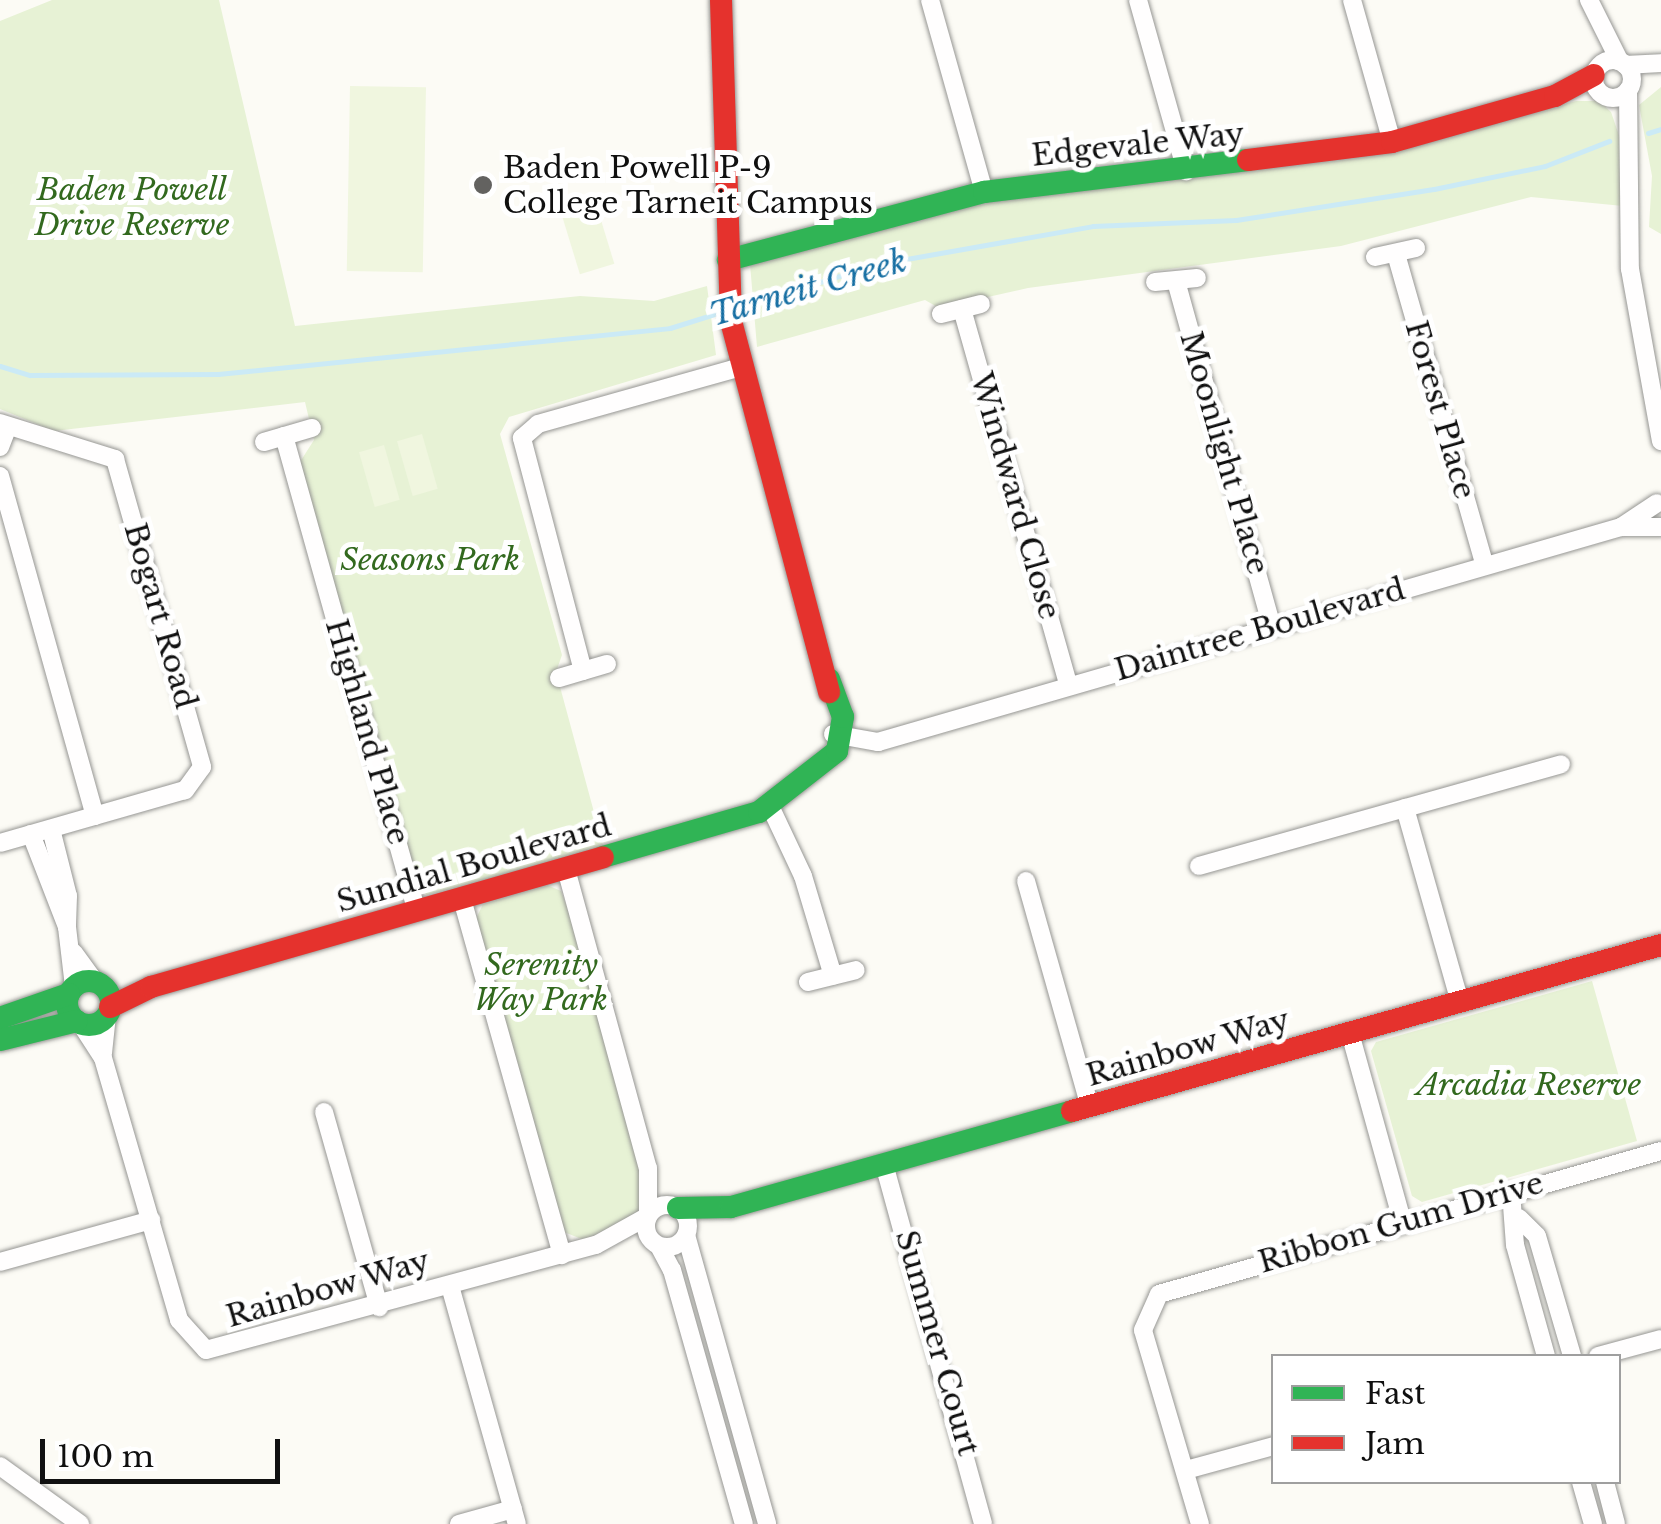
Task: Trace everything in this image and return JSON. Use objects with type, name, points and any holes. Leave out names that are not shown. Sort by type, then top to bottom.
[{"type":"street","points":[[721,0],[730,309],[741,367],[840,735]]},
{"type":"street","points":[[930,0],[984,192]]},
{"type":"street","points":[[1138,0],[1186,170]]},
{"type":"street","points":[[1352,0],[1392,142]]},
{"type":"street","points":[[1590,0],[1600,34],[1600,84],[1628,132]]},
{"type":"street","points":[[1600,34],[1623,64],[1630,87],[1630,269],[1661,441]]},
{"type":"street","points":[[1600,84],[1623,64],[1661,66]]},
{"type":"street","points":[[1600,84],[1630,87],[1661,66]]},
{"type":"street","name":"Edgevale Way","points":[[728,260],[984,192],[1392,142],[1600,84]]},
{"type":"street","points":[[1375,257],[1416,248]]},
{"type":"street","name":"Forest Place","points":[[1396,254],[1485,566]]},
{"type":"street","points":[[1155,282],[1197,278]]},
{"type":"street","name":"Moonlight Place","points":[[1176,281],[1272,626]]},
{"type":"street","points":[[941,314],[981,304]]},
{"type":"street","name":"Windward Close","points":[[962,308],[1068,684]]},
{"type":"street","points":[[583,671],[522,438],[546,422],[741,367]]},
{"type":"street","points":[[0,447],[4,424]]},
{"type":"street","name":"Bogart Road","points":[[4,424],[115,459],[202,774],[186,790],[95,816]]},
{"type":"street","points":[[264,442],[312,428]]},
{"type":"street","name":"Highland Place","points":[[284,436],[417,912]]},
{"type":"street","points":[[0,476],[95,816],[0,843]]},
{"type":"street","points":[[1660,499],[1661,527]]},
{"type":"street","name":"Daintree Boulevard","points":[[1621,527],[1660,499]]},
{"type":"street","name":"Daintree Boulevard","points":[[840,735],[872,743],[1621,527],[1661,527]]},
{"type":"street","points":[[559,678],[607,664]]},
{"type":"street","name":"Sundial Boulevard","points":[[0,1018],[151,987],[566,869],[770,806],[804,780],[840,735]]},
{"type":"street","points":[[1199,866],[1561,764]]},
{"type":"street","points":[[770,806],[802,876],[832,976]]},
{"type":"street","points":[[1405,808],[1460,1002]]},
{"type":"street","points":[[51,829],[64,877],[67,927]]},
{"type":"street","points":[[0,1040],[79,1022],[93,996],[67,927],[44,882],[31,834]]},
{"type":"street","points":[[566,869],[648,1168],[648,1215],[655,1244],[672,1270],[744,1524]]},
{"type":"street","points":[[44,882],[64,877]]},
{"type":"street","points":[[1026,881],[1090,1106]]},
{"type":"street","points":[[462,899],[562,1255]]},
{"type":"street","name":"Rainbow Way","points":[[93,996],[103,1058],[182,1328],[206,1350],[379,1307],[596,1245],[648,1215],[677,1207],[730,1207],[1661,945]]},
{"type":"street","points":[[808,982],[856,970]]},
{"type":"street","name":"Rainbow Way","points":[[79,1022],[103,1058]]},
{"type":"street","points":[[1350,1033],[1402,1221]]},
{"type":"street","points":[[324,1112],[379,1307]]},
{"type":"street","name":"Ribbon Gum Drive","points":[[1186,1470],[1143,1330],[1148,1306],[1178,1286],[1661,1151]]},
{"type":"street","name":"Summer Court","points":[[884,1164],[983,1524]]},
{"type":"street","points":[[648,1168],[677,1207],[687,1234],[767,1524]]},
{"type":"street","points":[[1510,1192],[1518,1218],[1516,1245],[1545,1354]]},
{"type":"street","name":"Rainbow Way","points":[[596,1245],[655,1244],[687,1234],[730,1207]]},
{"type":"street","points":[[1518,1218],[1538,1236],[1571,1354]]},
{"type":"street","points":[[0,1262],[150,1220]]},
{"type":"street","points":[[450,1286],[515,1516],[459,1524]]},
{"type":"street","points":[[1606,1354],[1661,1340]]},
{"type":"street","points":[[1200,1524],[1186,1470],[1271,1447]]},
{"type":"street","points":[[0,1466],[80,1524]]},
{"type":"street","points":[[1582,1484],[1593,1524]]},
{"type":"street","points":[[1606,1484],[1616,1524]]},
{"type":"green space","points":[[52,0],[219,0],[295,326],[580,296],[654,301],[707,286],[716,355],[509,417],[500,434],[562,655],[556,672],[604,849],[427,895],[417,886],[298,465],[314,440],[305,402],[54,431],[0,409],[0,21]]},
{"type":"green space","points":[[350,86],[426,87],[423,272],[347,271]]},
{"type":"green space","points":[[1661,87],[1661,234],[1649,227],[1652,176],[1639,105]]},
{"type":"green space","points":[[1576,101],[1599,101],[1611,112],[1622,144],[1623,206],[1531,197],[1341,246],[1028,288],[939,308],[925,300],[757,347],[750,264],[1007,197],[1351,159]]},
{"type":"green space","points":[[593,194],[614,264],[580,274],[559,205]]},
{"type":"green space","points":[[422,434],[438,489],[413,496],[397,441]]},
{"type":"green space","points":[[384,445],[400,500],[375,507],[359,452]]},
{"type":"green space","name":"Serenity Way Park","points":[[547,885],[561,891],[568,910],[643,1176],[638,1215],[584,1240],[564,1232],[476,919],[483,904]]},
{"type":"green space","name":"Arcadia Reserve","points":[[1592,981],[1637,1141],[1422,1202],[1412,1196],[1371,1051],[1376,1042]]},
{"type":"waterway","name":"Tarneit Creek","points":[[1648,133],[1661,129]]},
{"type":"waterway","name":"Tarneit Creek","points":[[736,308],[878,264],[1093,226],[1236,220],[1434,189],[1545,166],[1609,141]]},
{"type":"waterway","name":"Tarneit Creek","points":[[0,366],[30,375],[218,374],[670,328],[721,312]]},
{"type":"traffic: fast","points":[[728,260],[984,192],[1248,160]]},
{"type":"traffic: fast","points":[[603,857],[759,812],[837,751],[843,717],[829,679]]},
{"type":"traffic: fast","points":[[89,981],[104,988],[111,1003],[104,1018],[89,1025],[74,1018],[67,1003],[74,988],[89,981]]},
{"type":"traffic: fast","points":[[0,1018],[69,994]]},
{"type":"traffic: fast","points":[[0,1040],[77,1021]]},
{"type":"traffic: fast","points":[[678,1208],[731,1207],[1072,1111]]},
{"type":"traffic: jam","points":[[721,0],[731,321],[829,692]]},
{"type":"traffic: jam","points":[[1248,160],[1392,142],[1555,96],[1594,75]]},
{"type":"traffic: jam","points":[[110,1007],[151,987],[603,857]]},
{"type":"traffic: jam","points":[[1072,1111],[1661,945]]},
{"type":"place","name":"Baden Powell P-9 College Tarneit Campus","points":[[483,185]]},
{"type":"park label","name":"Baden Powell Drive Reserve","points":[[132,207]]},
{"type":"park label","name":"Seasons Park","points":[[430,560]]}]
